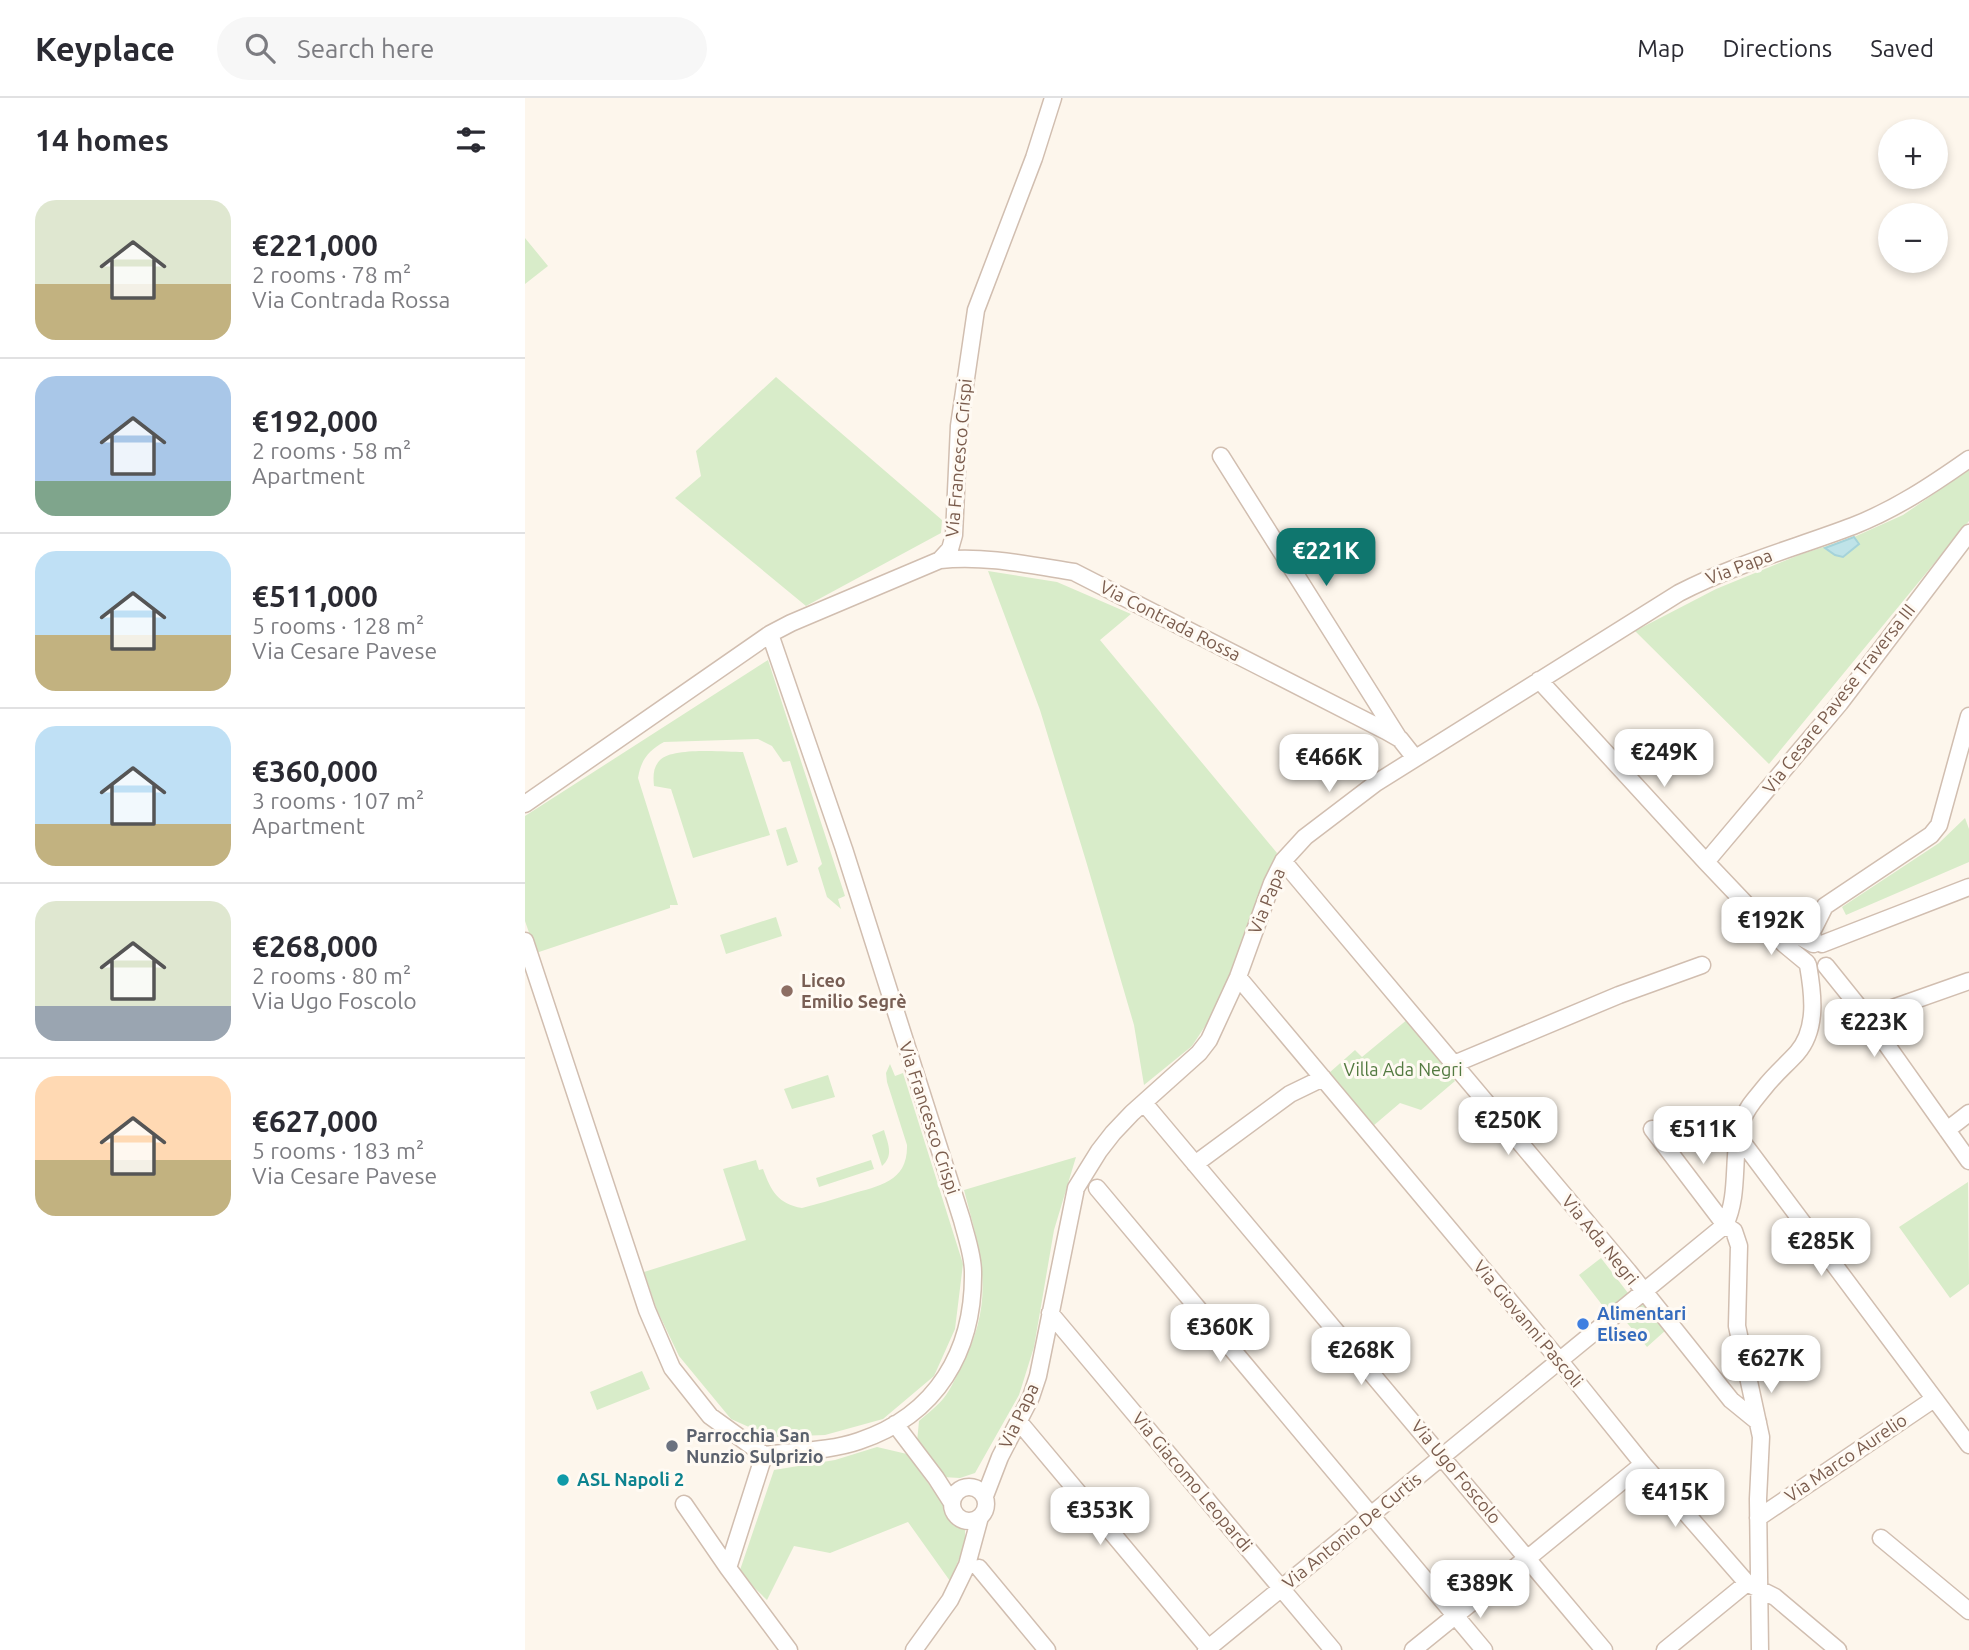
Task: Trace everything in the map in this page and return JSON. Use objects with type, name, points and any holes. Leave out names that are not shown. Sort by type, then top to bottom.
[{"type":"street","name":"Via Francesco Crispi","points":[[525,804],[770,634],[791,622],[940,560],[950,549],[954,535],[959,426],[976,310],[1034,158],[1053,98]]},
{"type":"street","name":"Via Contrada Rossa","points":[[1221,456],[1393,735],[1415,758]]},
{"type":"street","name":"Via Papa","points":[[985,1496],[1000,1457],[1020,1423],[1038,1376],[1076,1188],[1099,1151],[1132,1113],[1199,1053],[1209,1040],[1238,977],[1272,883],[1283,861],[1305,837],[1333,814],[1415,758],[1700,582],[1891,509],[1919,494],[1969,459]]},
{"type":"street","name":"Via Cesare Pavese Traversa III","points":[[1706,862],[1840,704],[1961,555],[1969,533]]},
{"type":"street","name":"Via Contrada Rossa","points":[[940,560],[967,558],[1074,572],[1393,735]]},
{"type":"street","name":"Via Francesco Crispi","points":[[764,1455],[857,1442],[895,1424],[934,1392],[959,1355],[971,1314],[973,1269],[962,1220],[856,886],[770,634]]},
{"type":"street","points":[[1539,680],[1784,944],[1815,969],[1826,967],[1831,960],[1831,952],[1765,922]]},
{"type":"street","points":[[1816,944],[1812,932],[1825,906],[1931,835],[1940,825],[1969,716]]},
{"type":"street","name":"Via Ada Negri","points":[[1283,861],[1628,1271],[1642,1292],[1731,1400],[1758,1422]]},
{"type":"street","points":[[1725,1224],[1730,1214],[1736,1184],[1738,1136],[1742,1121],[1752,1102],[1799,1051],[1812,1020],[1812,983],[1805,952],[1816,944],[1969,887]]},
{"type":"street","points":[[525,941],[646,1311],[672,1368],[710,1416],[764,1455],[728,1568]]},
{"type":"street","points":[[1454,1064],[1619,995],[1703,965]]},
{"type":"street","points":[[1826,967],[1867,1017],[1969,1161]]},
{"type":"street","name":"Via Giovanni Pascoli","points":[[1238,977],[1643,1464],[1753,1586],[1775,1597],[1838,1650]]},
{"type":"street","points":[[1867,1017],[1969,981]]},
{"type":"street","points":[[1195,1164],[1290,1094],[1323,1078]]},
{"type":"street","name":"Via Ugo Foscolo","points":[[1143,1103],[1443,1456],[1525,1560],[1604,1650]]},
{"type":"street","points":[[1947,1130],[1969,1113]]},
{"type":"street","points":[[1652,1129],[1725,1224],[1734,1231],[1739,1246],[1737,1325],[1761,1437],[1753,1586],[1760,1650]]},
{"type":"street","points":[[1738,1136],[1969,1444]]},
{"type":"street","points":[[1097,1188],[1483,1650]]},
{"type":"street","name":"Via Antonio De Curtis","points":[[1208,1649],[1725,1224]]},
{"type":"street","name":"Via Giacomo Leopardi","points":[[1050,1313],[1333,1650]]},
{"type":"street","name":"Via Marco Aurelio","points":[[1758,1518],[1934,1399]]},
{"type":"street","points":[[1020,1423],[1208,1649]]},
{"type":"street","points":[[895,1424],[936,1478],[952,1503],[955,1514],[971,1521],[980,1517]]},
{"type":"street","name":"Via Papa","points":[[966,1487],[1000,1457]]},
{"type":"street","points":[[1413,1650],[1643,1464]]},
{"type":"street","points":[[914,1650],[950,1600],[967,1565],[980,1517],[986,1507],[985,1496],[981,1491],[948,1485],[936,1478]]},
{"type":"street","points":[[952,1503],[953,1497],[966,1487]]},
{"type":"street","points":[[684,1504],[789,1650]]},
{"type":"street","points":[[1881,1538],[1969,1611]]},
{"type":"street","points":[[979,1567],[1047,1650]]},
{"type":"street","points":[[1665,1650],[1753,1586]]},
{"type":"green space","points":[[525,238],[548,266],[525,284]]},
{"type":"green space","points":[[776,377],[942,520],[941,533],[806,606],[675,498],[701,476],[696,451]]},
{"type":"green space","points":[[1969,470],[1969,521],[1769,764],[1635,631],[1716,589],[1799,555],[1854,537],[1903,515]]},
{"type":"green space","points":[[988,571],[1057,582],[1131,614],[1100,640],[1277,853],[1221,1002],[1192,1046],[1144,1085],[1134,1025],[1086,861],[1040,710]]},
{"type":"green space","points":[[768,660],[845,896],[838,899],[841,909],[827,897],[818,868],[822,864],[790,761],[783,762],[772,746],[758,739],[664,742],[646,757],[638,778],[678,905],[670,905],[670,908],[536,953],[525,921],[525,816]]},
{"type":"green space","points":[[743,752],[770,835],[693,858],[671,789],[654,786],[656,766],[660,760],[676,753]]},
{"type":"green space","points":[[1965,818],[1969,829],[1969,862],[1846,915],[1842,907],[1939,843]]},
{"type":"green space","points":[[786,827],[798,862],[787,866],[776,830]]},
{"type":"green space","points":[[776,917],[782,936],[726,954],[720,935]]},
{"type":"green space","name":"Villa Ada Negri","points":[[1408,1019],[1455,1081],[1421,1110],[1400,1103],[1373,1126],[1329,1073],[1355,1050],[1362,1057]]},
{"type":"green space","points":[[890,1064],[895,1076],[903,1073],[963,1264],[955,1329],[934,1376],[883,1419],[825,1435],[771,1437],[731,1419],[679,1356],[657,1310],[644,1272],[746,1240],[723,1169],[756,1160],[759,1170],[763,1169],[769,1184],[781,1200],[802,1208],[881,1185],[897,1175],[903,1167],[907,1145],[887,1082],[886,1073]]},
{"type":"green space","points":[[828,1075],[835,1097],[792,1109],[784,1089]]},
{"type":"green space","points":[[884,1130],[889,1153],[882,1166],[872,1135]]},
{"type":"green space","points":[[1076,1157],[1054,1230],[1034,1347],[1019,1395],[975,1473],[960,1478],[942,1477],[917,1442],[919,1421],[950,1389],[972,1343],[979,1321],[982,1299],[980,1258],[964,1190]]},
{"type":"green space","points":[[871,1160],[874,1169],[819,1187],[816,1178]]},
{"type":"green space","points":[[1968,1182],[1969,1284],[1950,1298],[1899,1227]]},
{"type":"green space","points":[[1601,1258],[1628,1293],[1606,1310],[1579,1275]]},
{"type":"green space","points":[[1642,1302],[1666,1330],[1647,1347],[1623,1318]]},
{"type":"green space","points":[[642,1371],[650,1389],[597,1410],[590,1392]]},
{"type":"green space","points":[[877,1447],[907,1454],[954,1519],[965,1528],[965,1544],[950,1581],[908,1522],[830,1553],[794,1546],[767,1600],[739,1573],[774,1470],[835,1460]]},
{"type":"water","points":[[1854,537],[1859,544],[1843,557],[1825,548]]},
{"type":"place","name":"Liceo Emilio Segrè","points":[[787,991]]},
{"type":"place","name":"Alimentari Eliseo","points":[[1583,1324]]},
{"type":"place","name":"Parrocchia San Nunzio Sulprizio","points":[[672,1446]]},
{"type":"place","name":"ASL Napoli 2","points":[[563,1480]]}]
